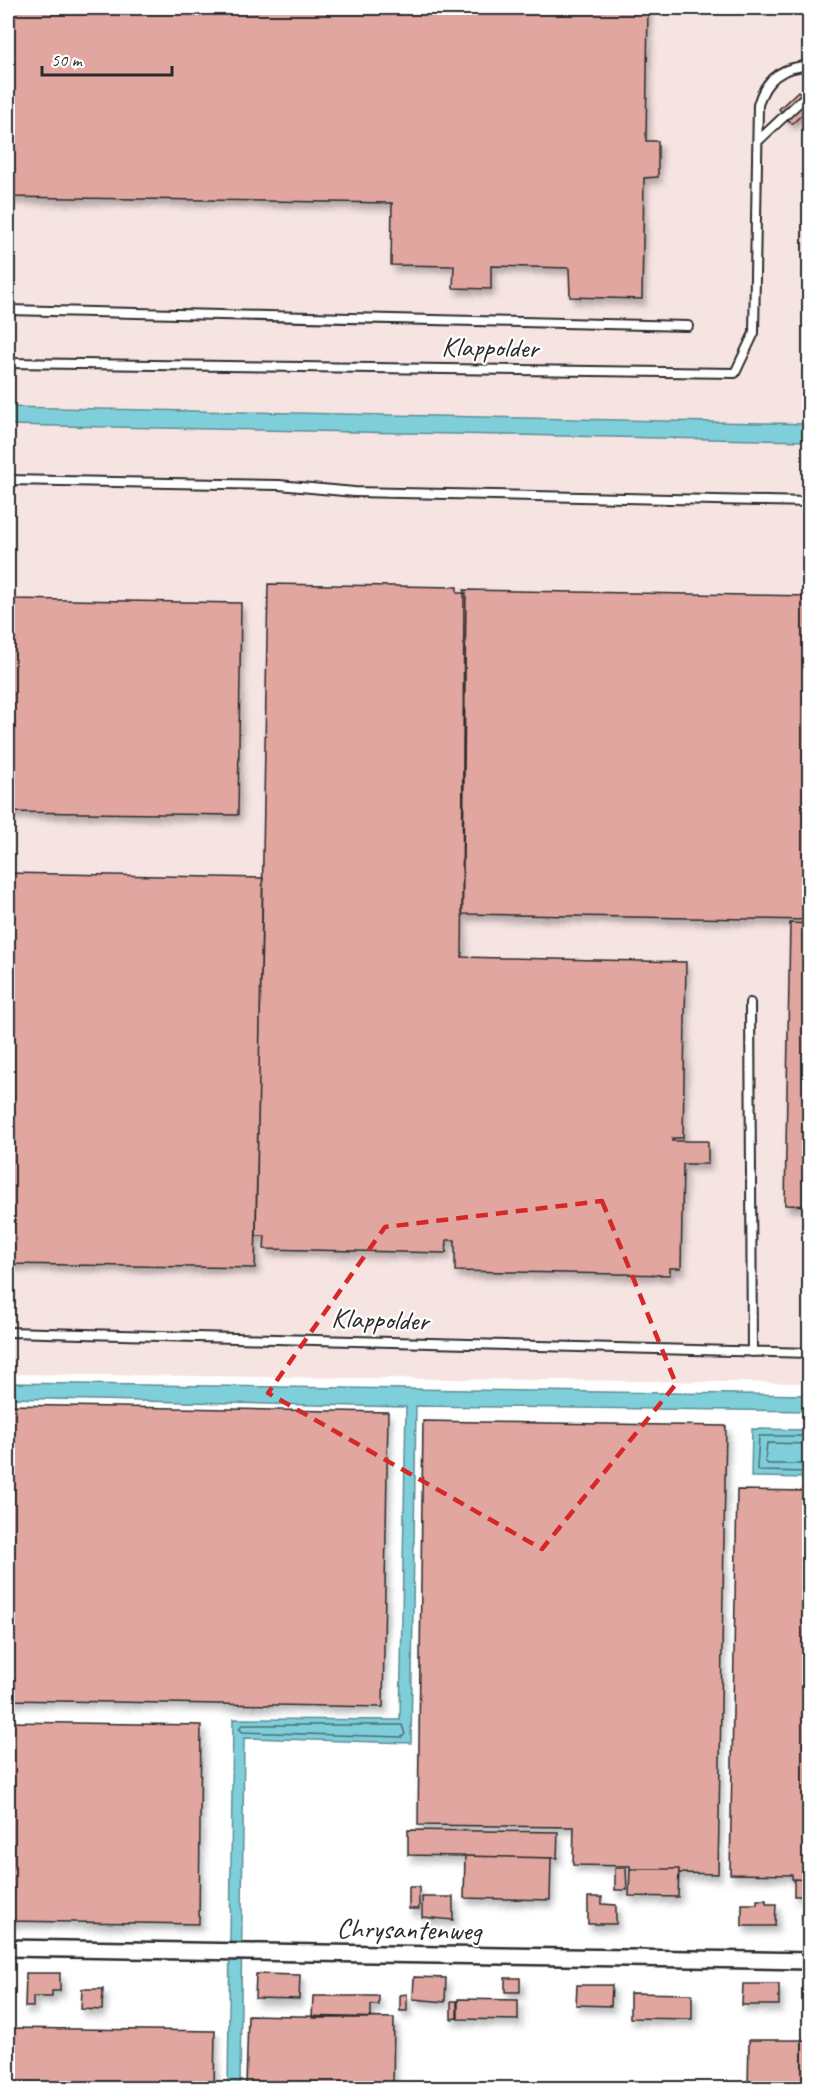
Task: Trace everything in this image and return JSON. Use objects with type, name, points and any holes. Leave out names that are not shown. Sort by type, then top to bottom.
[{"type":"street","name":"Chrysantenweg","points":[[8,1948],[810,1961]]},
{"type":"lane","name":"Klappolder","points":[[8,363],[735,374],[754,333],[758,105],[766,84],[784,70],[810,66]]},
{"type":"lane","points":[[758,141],[810,92]]},
{"type":"lane","name":"Klappolder","points":[[8,310],[688,326]]},
{"type":"lane","points":[[8,480],[279,485],[354,492],[810,502]]},
{"type":"lane","points":[[750,1004],[752,1352]]},
{"type":"lane","name":"Klappolder","points":[[8,1332],[810,1353]]},
{"type":"highlighted area","points":[[602,1201],[676,1384],[542,1549],[268,1393],[385,1227]]},
{"type":"shaded area","points":[[8,8],[809,8],[809,1383],[8,1374]]},
{"type":"water","points":[[8,407],[809,424],[810,441],[8,425]]},
{"type":"water","points":[[8,1383],[809,1395],[810,1411],[416,1406],[411,1743],[244,1738],[240,2088],[228,2088],[233,1719],[400,1720],[406,1407],[8,1398]]},
{"type":"water","points":[[752,1429],[809,1430],[809,1478],[751,1477]]},
{"type":"building","points":[[8,8],[648,8],[646,141],[658,141],[658,177],[644,178],[642,299],[570,297],[569,268],[491,266],[491,289],[453,288],[454,266],[391,265],[392,203],[8,197]]},
{"type":"building","points":[[798,91],[810,102],[810,107],[792,124],[779,109]]},
{"type":"building","points":[[268,584],[457,587],[457,593],[466,593],[462,957],[686,962],[683,1138],[672,1138],[672,1141],[708,1141],[708,1164],[683,1164],[681,1268],[670,1268],[670,1275],[455,1271],[455,1240],[447,1240],[446,1253],[264,1249],[265,1236],[256,1236]]},
{"type":"building","points":[[464,590],[810,596],[810,920],[462,914]]},
{"type":"building","points":[[8,596],[11,599],[241,603],[238,815],[8,812]]},
{"type":"building","points":[[8,873],[263,878],[255,1268],[8,1264]]},
{"type":"building","points":[[790,923],[810,924],[810,1206],[785,1205]]},
{"type":"building","points":[[8,1405],[388,1412],[383,1707],[8,1700]]},
{"type":"building","points":[[423,1421],[726,1426],[718,1874],[679,1873],[679,1869],[630,1869],[630,1866],[573,1865],[574,1827],[418,1825]]},
{"type":"building","points":[[737,1490],[810,1491],[810,1880],[792,1879],[792,1875],[730,1874]]},
{"type":"building","points":[[8,1722],[201,1725],[199,1924],[8,1921]]},
{"type":"building","points":[[408,1830],[558,1832],[557,1858],[408,1855]]},
{"type":"building","points":[[465,1856],[551,1858],[550,1900],[464,1898]]},
{"type":"building","points":[[615,1868],[626,1868],[627,1890],[615,1890]]},
{"type":"building","points":[[630,1869],[679,1869],[678,1897],[629,1896]]},
{"type":"building","points":[[794,1879],[810,1880],[810,1920],[802,1920],[802,1896],[794,1896]]},
{"type":"building","points":[[409,1887],[419,1887],[419,1909],[409,1909]]},
{"type":"building","points":[[422,1897],[453,1897],[453,1920],[422,1917]]},
{"type":"building","points":[[588,1897],[602,1897],[602,1904],[616,1905],[616,1924],[588,1924]]},
{"type":"building","points":[[757,1900],[766,1900],[766,1904],[776,1904],[775,1926],[742,1926],[742,1904],[757,1904]]},
{"type":"building","points":[[26,1973],[60,1973],[60,1991],[52,1991],[52,1997],[33,1997],[33,2007],[25,2007]]},
{"type":"building","points":[[256,1974],[300,1975],[299,1999],[255,1998]]},
{"type":"building","points":[[414,1977],[446,1978],[445,2002],[413,1999]]},
{"type":"building","points":[[505,1978],[520,1978],[520,1992],[505,1992]]},
{"type":"building","points":[[743,1984],[779,1984],[779,2005],[742,2005]]},
{"type":"building","points":[[577,1985],[612,1985],[611,2006],[576,2005]]},
{"type":"building","points":[[82,1989],[103,1989],[102,2010],[81,2009]]},
{"type":"building","points":[[630,1993],[692,1994],[692,2019],[630,2018]]},
{"type":"building","points":[[407,1994],[407,2011],[400,2011],[400,1995]]},
{"type":"building","points":[[313,1996],[379,1996],[379,2005],[371,2005],[371,2018],[312,2018]]},
{"type":"building","points":[[458,1999],[518,2000],[518,2020],[458,2019]]},
{"type":"building","points":[[451,2001],[457,2001],[457,2018],[451,2019]]},
{"type":"building","points":[[248,2015],[394,2018],[393,2088],[246,2088]]},
{"type":"building","points":[[8,2028],[215,2031],[214,2088],[8,2088]]},
{"type":"building","points":[[749,2040],[810,2040],[810,2088],[748,2088]]}]
